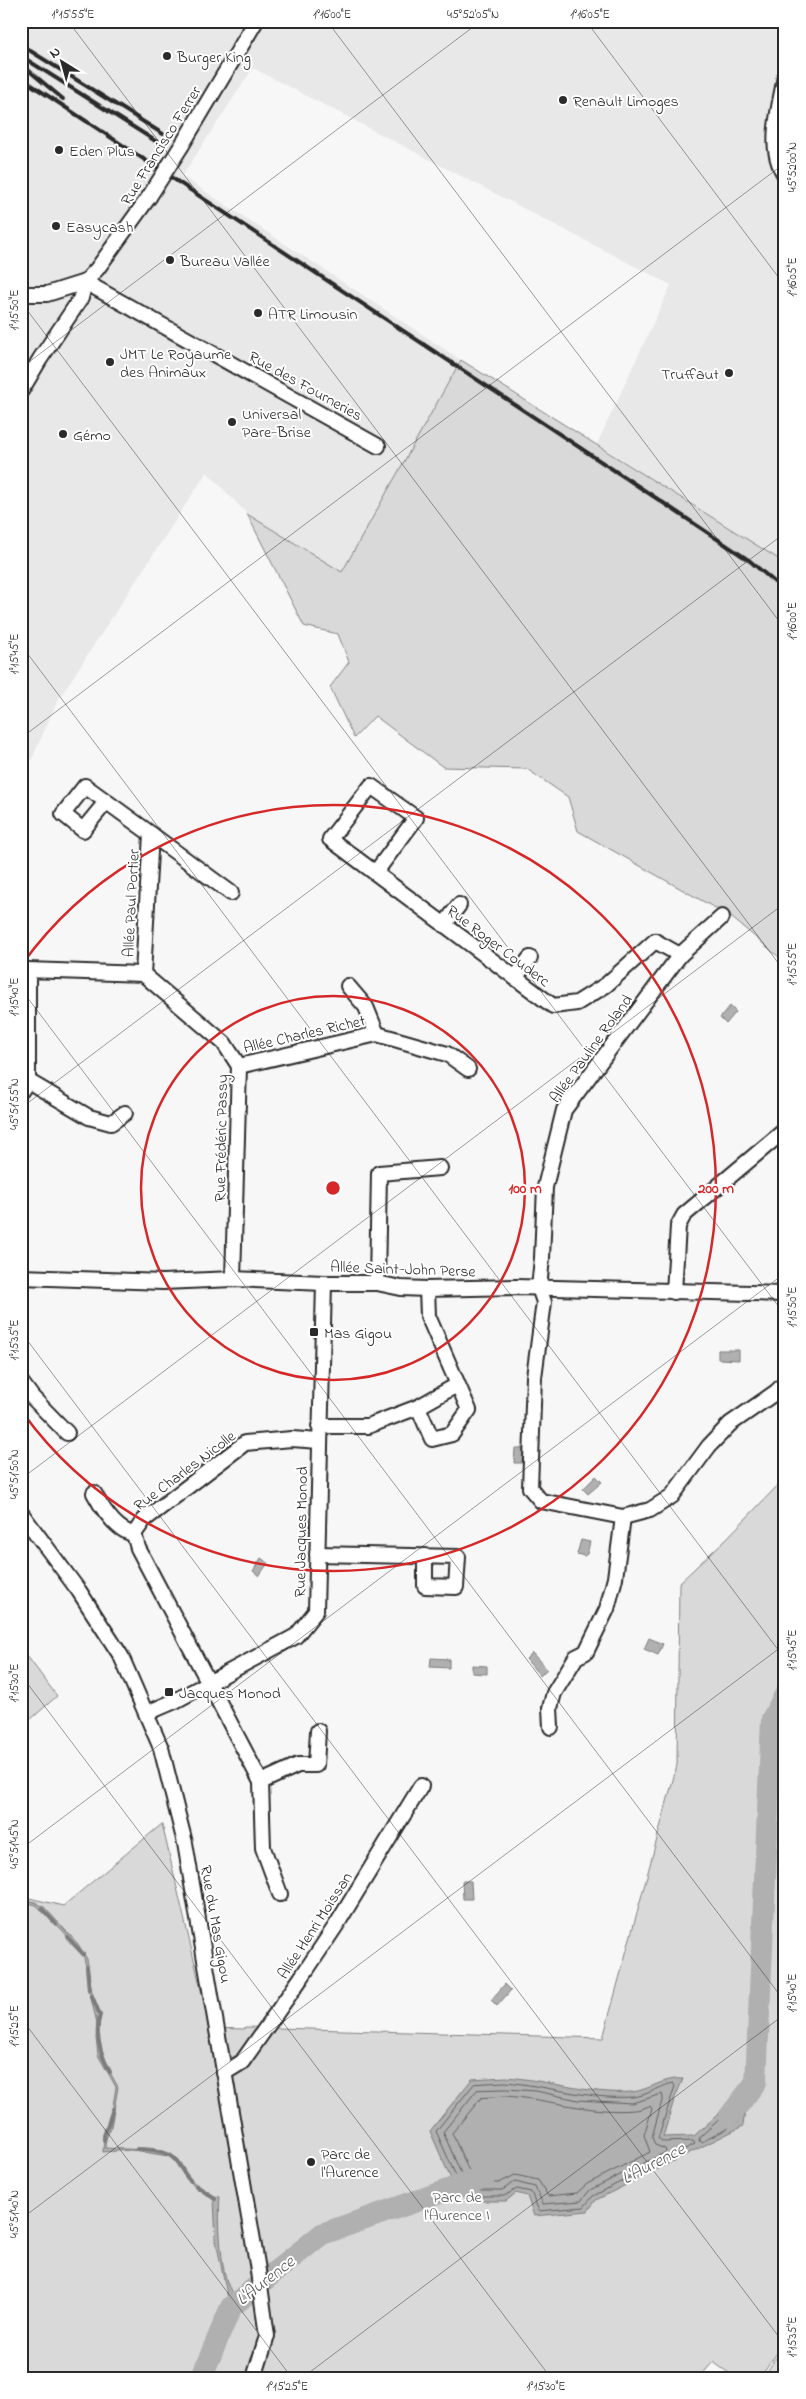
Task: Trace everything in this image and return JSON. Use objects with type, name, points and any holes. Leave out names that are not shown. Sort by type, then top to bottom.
[{"type":"street","name":"Rue Francisco Ferrer","points":[[21,391],[81,298],[86,282],[149,197],[256,21]]},
{"type":"street","points":[[785,76],[775,148],[778,166],[785,175]]},
{"type":"street","points":[[21,294],[47,294],[86,282]]},
{"type":"street","name":"Rue des Fourneries","points":[[86,282],[378,446]]},
{"type":"street","name":"Rue Roger Couderc","points":[[375,873],[416,818],[371,786],[330,839],[375,873],[444,925],[553,1006],[577,1003],[606,985],[655,941],[680,955]]},
{"type":"street","name":"Allée Paul Portier","points":[[106,802],[231,893]]},
{"type":"street","name":"Allée Paul Portier","points":[[143,974],[151,834]]},
{"type":"street","points":[[444,925],[459,906]]},
{"type":"street","name":"Allée Pauline Roland","points":[[623,1517],[541,1501],[530,1488],[534,1377],[544,1302],[539,1288],[545,1187],[564,1110],[680,955],[722,917]]},
{"type":"street","points":[[515,978],[530,958]]},
{"type":"street","points":[[125,1113],[111,1123],[89,1118],[25,1086],[25,966],[143,974]]},
{"type":"street","name":"Rue Frédéric Passy","points":[[143,974],[224,1043],[239,1066],[234,1279]]},
{"type":"street","name":"Allée Charles Richet","points":[[348,986],[366,1007],[377,1034]]},
{"type":"street","name":"Allée Charles Richet","points":[[239,1066],[377,1034],[447,1054],[468,1069]]},
{"type":"street","points":[[674,1292],[678,1226],[684,1215],[785,1130]]},
{"type":"street","points":[[377,1283],[380,1173],[440,1168]]},
{"type":"street","name":"Allée Saint-John Perse","points":[[21,1277],[163,1282],[234,1279],[377,1283],[401,1288],[427,1289],[539,1288],[785,1294]]},
{"type":"street","name":"Rue Jacques Monod","points":[[147,1713],[175,1701],[296,1636],[316,1611],[319,1426],[324,1283]]},
{"type":"street","points":[[418,1407],[432,1439],[452,1434],[470,1410],[457,1386],[428,1316],[427,1289]]},
{"type":"street","points":[[21,1382],[32,1397],[67,1433]]},
{"type":"street","points":[[551,1727],[550,1708],[554,1693],[576,1657],[586,1652],[607,1608],[615,1578],[623,1517],[650,1510],[672,1496],[709,1446],[730,1424],[776,1392],[785,1383]]},
{"type":"street","points":[[319,1426],[368,1426],[418,1407],[457,1386]]},
{"type":"street","name":"Rue Charles Nicolle","points":[[134,1534],[144,1520],[245,1443],[292,1439],[319,1441]]},
{"type":"street","name":"Rue Charles Nicolle","points":[[94,1493],[115,1523],[127,1533],[134,1534]]},
{"type":"street","name":"Rue du Mas Gigou","points":[[21,1513],[79,1592],[122,1656],[161,1748],[185,1844],[257,2264],[267,2336],[254,2378]]},
{"type":"street","name":"Rue Charles Nicolle","points":[[134,1534],[138,1548],[261,1782]]},
{"type":"street","points":[[317,1554],[425,1556]]},
{"type":"street","points":[[280,1894],[263,1848],[261,1782],[298,1765],[316,1765],[318,1731]]},
{"type":"street","name":"Allée Henri Moissan","points":[[224,2073],[242,2062],[301,1978],[337,1924],[421,1786]]},
{"type":"shaded area","points":[[21,21],[785,21],[785,563],[597,444],[671,285],[253,68],[182,176],[461,360],[342,573],[247,514],[207,472],[58,700],[21,784]]},
{"type":"green space","points":[[461,360],[785,563],[785,962],[731,917],[578,831],[568,797],[527,769],[443,767],[375,716],[354,738],[330,687],[349,662],[338,634],[304,626],[247,514],[342,572]]},
{"type":"green space","name":"Parc de l'Aurence I","points":[[785,1478],[785,2341],[760,2378],[736,2378],[713,2362],[699,2378],[21,2378],[21,1896],[63,1906],[162,1824],[210,2028],[244,2029],[245,2027],[603,2038],[677,1765],[679,1583],[727,1538]]},
{"type":"green space","points":[[21,1648],[57,1696],[21,1728]]},
{"type":"green space","points":[[785,2344],[785,2378],[763,2378]]},
{"type":"water","points":[[730,1006],[736,1012],[726,1024],[720,1018]]},
{"type":"water","points":[[718,1350],[739,1350],[739,1360],[718,1359]]},
{"type":"water","points":[[515,1448],[523,1448],[522,1463],[514,1463]]},
{"type":"water","points":[[596,1476],[602,1482],[588,1494],[583,1489]]},
{"type":"water","points":[[581,1540],[590,1542],[587,1554],[584,1556],[577,1554]]},
{"type":"water","points":[[261,1558],[268,1563],[259,1576],[253,1571]]},
{"type":"water","points":[[649,1638],[663,1644],[658,1655],[644,1649]]},
{"type":"water","points":[[532,1653],[547,1669],[540,1676],[526,1659]]},
{"type":"water","points":[[431,1658],[449,1659],[449,1668],[430,1667]]},
{"type":"water","points":[[472,1665],[487,1666],[487,1674],[472,1673]]},
{"type":"water","points":[[462,1881],[471,1881],[472,1899],[463,1899]]},
{"type":"water","points":[[21,1899],[35,1902],[44,1907],[78,1944],[87,1959],[92,1992],[100,2015],[98,2039],[101,2056],[118,2087],[105,2148],[147,2150],[169,2155],[175,2159],[183,2174],[168,2156],[131,2150],[103,2152],[104,2136],[110,2124],[116,2087],[98,2055],[97,2023],[88,1986],[84,1958],[78,1947],[47,1914],[36,1905],[21,1901]]},
{"type":"water","points":[[505,1984],[511,1990],[497,2006],[491,2000]]},
{"type":"water","points":[[506,2077],[616,2092],[639,2091],[670,2080],[683,2079],[674,2100],[663,2137],[694,2136],[748,2087],[743,2126],[596,2200],[588,2211],[534,2216],[527,2196],[516,2193],[506,2201],[467,2201],[450,2177],[430,2131],[472,2079]]},
{"type":"water","points":[[184,2176],[215,2196],[220,2197],[221,2248],[229,2288],[234,2294],[250,2282],[253,2287],[235,2301],[226,2316],[203,2378],[195,2378],[205,2346],[228,2299],[216,2241],[214,2199]]},
{"type":"waterway","name":"L'Aurence","points":[[729,2117],[756,2082],[772,1719],[785,1695]]},
{"type":"waterway","points":[[42,1909],[56,1924]]},
{"type":"waterway","points":[[67,1937],[83,1954]]},
{"type":"waterway","points":[[87,1967],[89,1990]]},
{"type":"waterway","points":[[92,1996],[100,2015],[98,2022],[99,2044],[110,2072]]},
{"type":"waterway","points":[[104,2140],[113,2109]]},
{"type":"waterway","points":[[137,2149],[157,2151],[171,2156],[177,2161],[191,2181]]},
{"type":"waterway","name":"L'Aurence","points":[[201,2378],[231,2307],[322,2234],[485,2177]]},
{"type":"waterway","points":[[196,2186],[215,2199]]},
{"type":"railway","points":[[21,45],[163,134]]},
{"type":"railway","points":[[21,56],[157,142]]},
{"type":"railway","points":[[21,64],[63,99]]},
{"type":"railway","points":[[21,78],[750,561],[785,591]]},
{"type":"place","name":"Burger King","points":[[167,56]]},
{"type":"place","name":"Renault Limoges","points":[[563,100]]},
{"type":"place","name":"Eden Plus","points":[[59,150]]},
{"type":"place","name":"Easycash","points":[[56,226]]},
{"type":"place","name":"Bureau Vallée","points":[[170,260]]},
{"type":"place","name":"ATR Limousin","points":[[258,313]]},
{"type":"place","name":"JMT Le Royaume des Animaux","points":[[110,362]]},
{"type":"place","name":"Truffaut","points":[[729,373]]},
{"type":"place","name":"Universal Pare-Brise","points":[[232,422]]},
{"type":"place","name":"Gémo","points":[[63,434]]},
{"type":"place","name":"Mas Gigou","points":[[314,1332]]},
{"type":"place","name":"Jacques Monod","points":[[169,1692]]},
{"type":"place","name":"Parc de l'Aurence","points":[[311,2162]]}]
